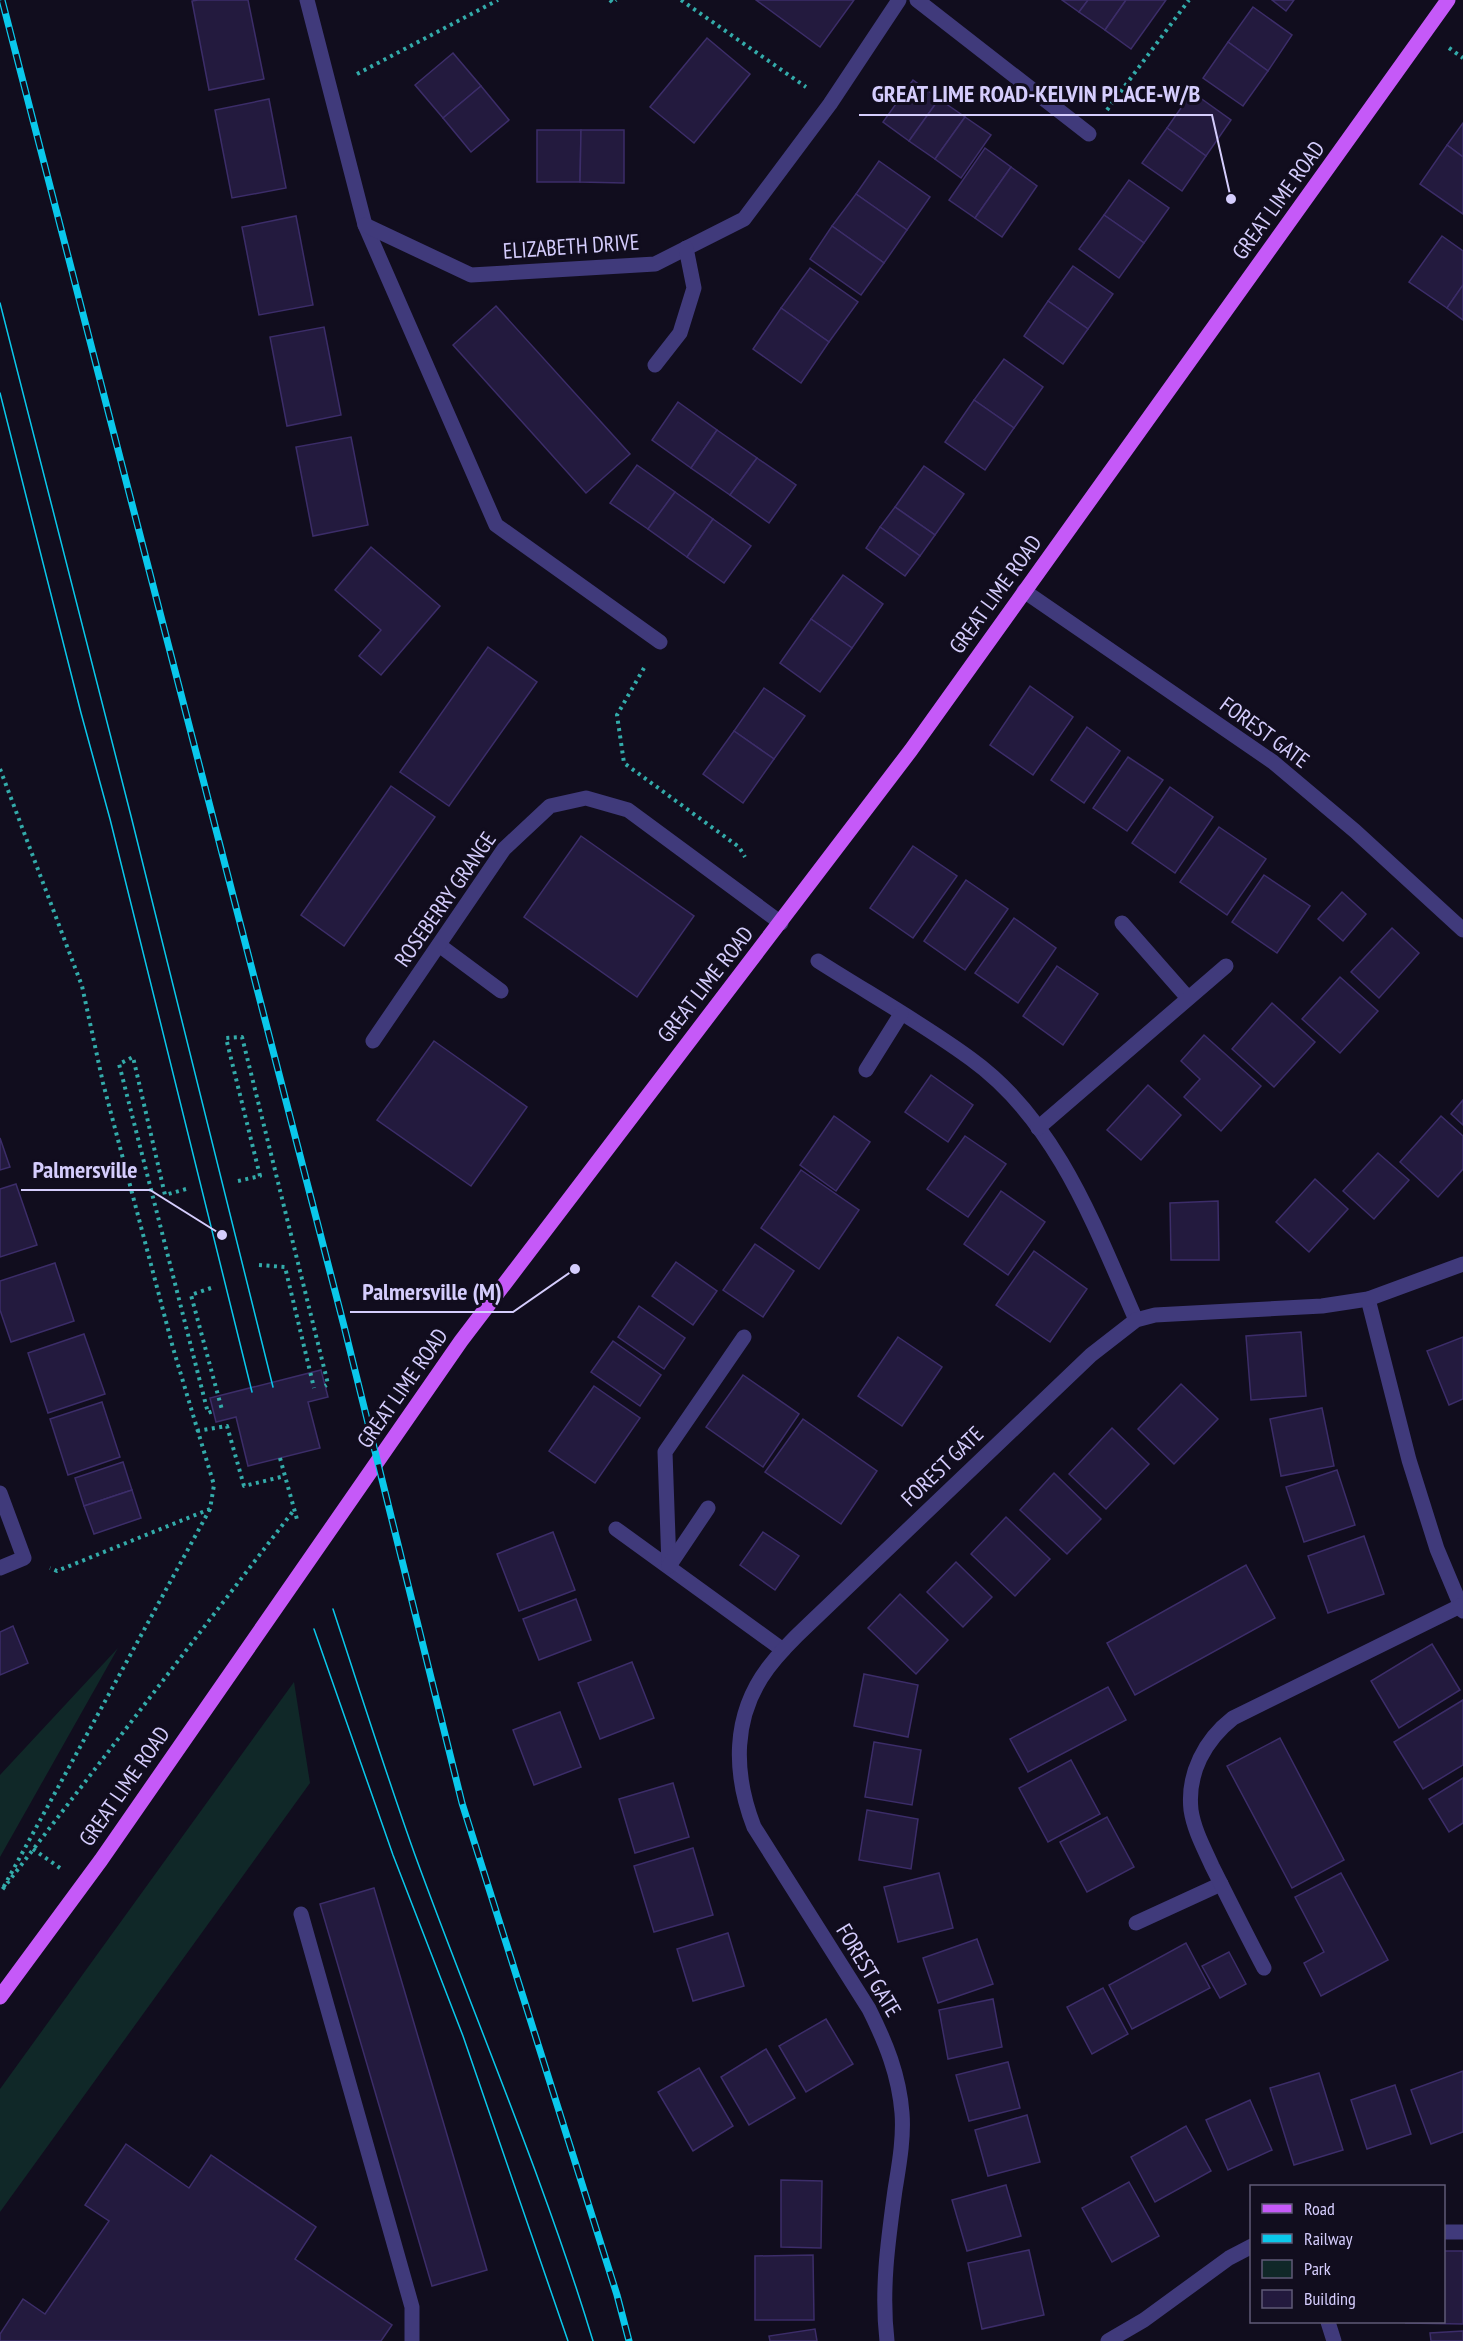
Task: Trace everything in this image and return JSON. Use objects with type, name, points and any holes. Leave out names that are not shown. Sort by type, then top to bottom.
[{"type":"main road","name":"GREAT LIME ROAD","points":[[0,1997],[101,1860],[462,1341],[531,1247],[911,750],[1448,0]]},
{"type":"street","points":[[307,0],[366,225],[496,525],[660,642]]},
{"type":"street","name":"ELIZABETH DRIVE","points":[[366,225],[471,275],[655,264],[744,219],[830,104],[899,0]]},
{"type":"street","points":[[917,0],[1089,134]]},
{"type":"street","points":[[655,365],[680,333],[694,288],[686,248]]},
{"type":"street","name":"FOREST GATE","points":[[1024,591],[1272,762],[1355,831],[1463,930]]},
{"type":"street","name":"ROSEBERRY GRANGE","points":[[373,1041],[504,849],[550,806],[586,798],[628,810],[780,924]]},
{"type":"street","points":[[1122,923],[1188,998]]},
{"type":"street","points":[[439,945],[501,991]]},
{"type":"street","points":[[818,961],[972,1059],[1019,1104],[1054,1148],[1071,1177],[1136,1320]]},
{"type":"street","points":[[1038,1128],[1226,966]]},
{"type":"street","points":[[866,1070],[901,1014]]},
{"type":"street","name":"FOREST GATE","points":[[887,2341],[883,2295],[901,2148],[902,2116],[893,2063],[869,2009],[754,1827],[743,1799],[739,1772],[740,1742],[754,1690],[767,1669],[783,1650],[1091,1355],[1136,1320],[1184,1311],[1322,1306],[1368,1299],[1463,1264]]},
{"type":"street","points":[[1264,1968],[1199,1838],[1191,1810],[1192,1788],[1197,1764],[1216,1732],[1233,1718],[1461,1608],[1437,1549],[1409,1460],[1368,1299]]},
{"type":"street","points":[[669,1566],[665,1452],[744,1337]]},
{"type":"street","points":[[0,1493],[24,1558],[0,1568]]},
{"type":"street","points":[[669,1566],[708,1508]]},
{"type":"street","points":[[616,1529],[783,1650]]},
{"type":"street","points":[[1136,1923],[1221,1884]]},
{"type":"street","points":[[301,1914],[412,2307],[412,2341]]},
{"type":"street","points":[[1445,2232],[1463,2232]]},
{"type":"street","points":[[1108,2341],[1144,2320],[1229,2258],[1250,2247]]},
{"type":"street","points":[[1328,2323],[1334,2341]]},
{"type":"path","points":[[329,88],[498,0]]},
{"type":"path","points":[[610,0],[613,3],[616,0]]},
{"type":"path","points":[[681,0],[830,104]]},
{"type":"path","points":[[1089,134],[1189,0]]},
{"type":"path","points":[[660,642],[617,715],[624,763],[739,847],[749,866]]},
{"type":"path","points":[[0,769],[82,986],[103,1083],[197,1431],[214,1485],[210,1509],[2,1890],[294,1510]]},
{"type":"path","points":[[238,1181],[260,1176],[226,1038],[242,1037],[328,1384],[325,1386]]},
{"type":"path","points":[[186,1189],[165,1196],[132,1057],[119,1064],[208,1413],[213,1411]]},
{"type":"path","points":[[260,1265],[285,1267],[314,1388]]},
{"type":"path","points":[[212,1288],[191,1295],[222,1410]]},
{"type":"path","points":[[197,1431],[227,1426],[244,1486],[285,1476]]},
{"type":"path","points":[[280,1458],[309,1561]]},
{"type":"path","points":[[24,1558],[57,1571],[210,1509]]},
{"type":"green space","points":[[118,1648],[0,1857],[0,1775]]},
{"type":"green space","points":[[294,1682],[310,1783],[0,2212],[0,2089]]},
{"type":"building","points":[[248,0],[264,79],[209,90],[192,1]]},
{"type":"building","points":[[756,0],[854,0],[820,47]]},
{"type":"building","points":[[1062,0],[1088,0],[1079,12]]},
{"type":"building","points":[[1088,0],[1126,0],[1105,30],[1079,12]]},
{"type":"building","points":[[1126,0],[1166,0],[1131,49],[1105,30]]},
{"type":"building","points":[[1272,0],[1294,0],[1286,11]]},
{"type":"building","points":[[1253,7],[1292,35],[1268,71],[1228,42]]},
{"type":"building","points":[[707,38],[750,74],[694,143],[650,107]]},
{"type":"building","points":[[1228,42],[1268,71],[1243,106],[1203,78]]},
{"type":"building","points":[[453,53],[481,86],[443,118],[415,85]]},
{"type":"building","points":[[913,80],[939,99],[909,141],[883,122]]},
{"type":"building","points":[[481,86],[509,120],[471,152],[443,118]]},
{"type":"building","points":[[1192,92],[1231,120],[1206,156],[1167,128]]},
{"type":"building","points":[[269,99],[286,188],[232,198],[215,110]]},
{"type":"building","points":[[939,99],[965,117],[935,159],[909,141]]},
{"type":"building","points":[[965,117],[991,135],[961,178],[935,159]]},
{"type":"building","points":[[1463,123],[1463,157],[1447,145]]},
{"type":"building","points":[[1167,128],[1206,156],[1182,191],[1142,163]]},
{"type":"building","points":[[537,130],[581,130],[580,182],[537,182]]},
{"type":"building","points":[[581,130],[624,130],[624,183],[580,182]]},
{"type":"building","points":[[1447,145],[1463,157],[1463,214],[1420,184]]},
{"type":"building","points":[[985,148],[1011,167],[975,218],[949,200]]},
{"type":"building","points":[[879,161],[930,197],[907,230],[856,194]]},
{"type":"building","points":[[1011,167],[1037,186],[1002,237],[975,218]]},
{"type":"building","points":[[1129,180],[1169,208],[1144,243],[1104,215]]},
{"type":"building","points":[[856,194],[907,230],[884,263],[832,226]]},
{"type":"building","points":[[1104,215],[1144,243],[1119,278],[1079,249]]},
{"type":"building","points":[[296,216],[313,305],[259,315],[242,227]]},
{"type":"building","points":[[832,226],[884,263],[861,295],[810,259]]},
{"type":"building","points":[[1442,236],[1463,251],[1463,285],[1447,308],[1409,282]]},
{"type":"building","points":[[1073,266],[1113,294],[1088,329],[1048,301]]},
{"type":"building","points":[[810,268],[858,302],[829,342],[781,308]]},
{"type":"building","points":[[1463,285],[1463,320],[1447,308]]},
{"type":"building","points":[[1048,301],[1088,329],[1063,364],[1024,336]]},
{"type":"building","points":[[496,306],[630,454],[586,493],[453,345]]},
{"type":"building","points":[[781,308],[829,342],[801,383],[753,349]]},
{"type":"building","points":[[324,327],[341,415],[287,426],[270,337]]},
{"type":"building","points":[[1004,359],[1043,387],[1014,428],[974,400]]},
{"type":"building","points":[[974,400],[1014,428],[985,470],[945,442]]},
{"type":"building","points":[[678,402],[717,430],[691,468],[652,440]]},
{"type":"building","points":[[717,430],[757,458],[730,495],[691,468]]},
{"type":"building","points":[[351,437],[368,525],[313,536],[296,447]]},
{"type":"building","points":[[757,458],[796,485],[769,523],[730,495]]},
{"type":"building","points":[[637,465],[675,492],[648,529],[610,503]]},
{"type":"building","points":[[924,466],[964,494],[935,535],[895,507]]},
{"type":"building","points":[[675,492],[713,519],[687,557],[648,529]]},
{"type":"building","points":[[895,507],[935,535],[920,556],[880,527]]},
{"type":"building","points":[[713,519],[751,546],[724,583],[687,557]]},
{"type":"building","points":[[880,527],[920,556],[905,576],[866,548]]},
{"type":"building","points":[[371,547],[440,606],[381,675],[359,656],[381,630],[335,590]]},
{"type":"building","points":[[843,575],[883,604],[852,648],[811,619]]},
{"type":"building","points":[[811,619],[852,648],[820,692],[780,663]]},
{"type":"building","points":[[488,647],[537,682],[449,806],[400,772]]},
{"type":"building","points":[[1030,686],[1073,717],[1033,775],[990,745]]},
{"type":"building","points":[[764,688],[805,716],[774,759],[734,731]]},
{"type":"building","points":[[1087,727],[1120,751],[1084,803],[1051,780]]},
{"type":"building","points":[[734,731],[774,759],[743,803],[703,774]]},
{"type":"building","points":[[1128,757],[1163,780],[1127,831],[1093,808]]},
{"type":"building","points":[[391,786],[435,817],[344,946],[301,915]]},
{"type":"building","points":[[1170,787],[1213,817],[1175,873],[1132,843]]},
{"type":"building","points":[[1219,827],[1266,859],[1227,915],[1180,882]]},
{"type":"building","points":[[581,836],[694,916],[637,997],[524,917]]},
{"type":"building","points":[[913,846],[957,876],[913,938],[870,908]]},
{"type":"building","points":[[1264,875],[1310,906],[1277,953],[1232,922]]},
{"type":"building","points":[[966,880],[1008,909],[965,970],[924,941]]},
{"type":"building","points":[[1342,892],[1366,914],[1343,941],[1318,919]]},
{"type":"building","points":[[1014,918],[1056,948],[1018,1003],[975,973]]},
{"type":"building","points":[[1392,928],[1419,953],[1379,998],[1351,972]]},
{"type":"building","points":[[1057,966],[1098,994],[1063,1045],[1023,1016]]},
{"type":"building","points":[[1340,977],[1378,1011],[1340,1053],[1302,1019]]},
{"type":"building","points":[[1272,1003],[1315,1042],[1274,1087],[1232,1049]]},
{"type":"building","points":[[1204,1035],[1261,1086],[1221,1131],[1184,1097],[1200,1079],[1181,1061]]},
{"type":"building","points":[[434,1041],[527,1107],[471,1186],[377,1120]]},
{"type":"building","points":[[931,1075],[973,1105],[948,1142],[905,1112]]},
{"type":"building","points":[[1148,1085],[1181,1115],[1141,1160],[1107,1130]]},
{"type":"building","points":[[1463,1100],[1463,1125],[1451,1114]]},
{"type":"building","points":[[834,1116],[870,1142],[836,1191],[800,1165]]},
{"type":"building","points":[[1441,1116],[1463,1136],[1463,1169],[1438,1197],[1400,1162]]},
{"type":"building","points":[[965,1136],[1006,1164],[968,1217],[927,1189]]},
{"type":"building","points":[[0,1138],[10,1167],[0,1170]]},
{"type":"building","points":[[1378,1153],[1409,1180],[1374,1219],[1343,1191]]},
{"type":"building","points":[[801,1170],[859,1210],[819,1269],[761,1228]]},
{"type":"building","points":[[1315,1179],[1348,1209],[1309,1252],[1276,1222]]},
{"type":"building","points":[[16,1184],[37,1245],[0,1257],[0,1189]]},
{"type":"building","points":[[1001,1191],[1045,1222],[1008,1275],[964,1244]]},
{"type":"building","points":[[1218,1201],[1219,1260],[1171,1260],[1170,1203]]},
{"type":"building","points":[[755,1244],[794,1271],[763,1317],[723,1290]]},
{"type":"building","points":[[1034,1251],[1087,1289],[1050,1342],[996,1305]]},
{"type":"building","points":[[676,1262],[717,1291],[693,1325],[652,1296]]},
{"type":"building","points":[[55,1263],[74,1321],[11,1342],[0,1310],[0,1281]]},
{"type":"building","points":[[639,1306],[685,1338],[664,1369],[618,1337]]},
{"type":"building","points":[[1301,1332],[1306,1396],[1251,1400],[1246,1336]]},
{"type":"building","points":[[84,1334],[105,1394],[48,1413],[28,1353]]},
{"type":"building","points":[[898,1337],[942,1367],[902,1426],[858,1396]]},
{"type":"building","points":[[1463,1337],[1463,1399],[1449,1405],[1427,1351]]},
{"type":"building","points":[[613,1341],[661,1375],[640,1406],[591,1372]]},
{"type":"building","points":[[321,1370],[328,1397],[308,1402],[320,1448],[248,1466],[236,1417],[216,1422],[210,1398]]},
{"type":"building","points":[[743,1375],[799,1414],[763,1467],[706,1427]]},
{"type":"building","points":[[1181,1384],[1218,1419],[1174,1464],[1138,1429]]},
{"type":"building","points":[[594,1386],[640,1418],[595,1483],[549,1451]]},
{"type":"building","points":[[102,1402],[120,1457],[68,1475],[50,1419]]},
{"type":"building","points":[[1322,1408],[1334,1466],[1281,1476],[1270,1419]]},
{"type":"building","points":[[803,1419],[877,1471],[841,1524],[765,1472]]},
{"type":"building","points":[[1112,1428],[1149,1464],[1106,1509],[1069,1474]]},
{"type":"building","points":[[123,1462],[132,1490],[84,1506],[75,1478]]},
{"type":"building","points":[[1337,1470],[1355,1525],[1304,1542],[1286,1487]]},
{"type":"building","points":[[1054,1473],[1101,1519],[1067,1554],[1020,1510]]},
{"type":"building","points":[[132,1490],[141,1518],[94,1534],[84,1506]]},
{"type":"building","points":[[1006,1517],[1050,1559],[1015,1596],[971,1554]]},
{"type":"building","points":[[553,1532],[575,1590],[519,1611],[497,1554]]},
{"type":"building","points":[[763,1532],[799,1556],[775,1590],[740,1565]]},
{"type":"building","points":[[1364,1536],[1384,1594],[1328,1613],[1308,1556]]},
{"type":"building","points":[[956,1562],[992,1597],[963,1627],[927,1592]]},
{"type":"building","points":[[1246,1565],[1275,1618],[1135,1695],[1107,1643]]},
{"type":"building","points":[[900,1594],[948,1640],[916,1674],[868,1628]]},
{"type":"building","points":[[576,1599],[591,1640],[539,1660],[523,1619]]},
{"type":"building","points":[[13,1626],[28,1663],[0,1675],[0,1632]]},
{"type":"building","points":[[1432,1644],[1460,1690],[1399,1728],[1371,1681]]},
{"type":"building","points":[[632,1662],[654,1718],[600,1739],[578,1683]]},
{"type":"building","points":[[864,1674],[918,1685],[908,1737],[854,1726]]},
{"type":"building","points":[[1108,1687],[1126,1720],[1028,1772],[1010,1739]]},
{"type":"building","points":[[1463,1700],[1463,1765],[1423,1789],[1394,1742]]},
{"type":"building","points":[[560,1712],[581,1767],[534,1785],[513,1730]]},
{"type":"building","points":[[1280,1738],[1344,1860],[1292,1888],[1227,1766]]},
{"type":"building","points":[[874,1742],[921,1750],[912,1805],[865,1797]]},
{"type":"building","points":[[1071,1760],[1100,1814],[1048,1842],[1019,1788]]},
{"type":"building","points":[[1463,1778],[1463,1823],[1449,1832],[1429,1799]]},
{"type":"building","points":[[673,1783],[689,1837],[635,1853],[619,1799]]},
{"type":"building","points":[[867,1810],[918,1819],[911,1869],[859,1860]]},
{"type":"building","points":[[1107,1817],[1134,1867],[1087,1892],[1060,1842]]},
{"type":"building","points":[[693,1848],[713,1915],[654,1932],[634,1866]]},
{"type":"building","points":[[939,1873],[953,1928],[898,1942],[884,1887]]},
{"type":"building","points":[[1341,1873],[1388,1960],[1321,1996],[1304,1963],[1324,1952],[1295,1897]]},
{"type":"building","points":[[374,1888],[487,2270],[432,2286],[320,1904]]},
{"type":"building","points":[[728,1933],[744,1986],[693,2001],[677,1949]]},
{"type":"building","points":[[977,1939],[993,1984],[938,2003],[923,1958]]},
{"type":"building","points":[[1186,1943],[1210,1988],[1132,2029],[1109,1985]]},
{"type":"building","points":[[1229,1952],[1246,1984],[1220,1998],[1202,1966]]},
{"type":"building","points":[[1103,1988],[1128,2034],[1092,2054],[1067,2007]]},
{"type":"building","points":[[993,1999],[1002,2047],[948,2059],[939,2010]]},
{"type":"building","points":[[826,2019],[853,2064],[806,2092],[779,2046]]},
{"type":"building","points":[[766,2049],[795,2098],[749,2125],[721,2077]]},
{"type":"building","points":[[1008,2062],[1020,2108],[969,2121],[956,2075]]},
{"type":"building","points":[[699,2068],[733,2126],[693,2151],[658,2092]]},
{"type":"building","points":[[1463,2071],[1463,2132],[1431,2144],[1411,2090]]},
{"type":"building","points":[[1319,2073],[1343,2150],[1294,2165],[1270,2088]]},
{"type":"building","points":[[1395,2085],[1411,2134],[1367,2149],[1351,2100]]},
{"type":"building","points":[[1250,2100],[1272,2150],[1228,2170],[1206,2120]]},
{"type":"building","points":[[1027,2115],[1040,2162],[988,2176],[975,2130]]},
{"type":"building","points":[[1186,2126],[1211,2171],[1155,2202],[1131,2157]]},
{"type":"building","points":[[126,2144],[189,2188],[211,2155],[316,2227],[295,2259],[392,2325],[381,2341],[0,2341],[0,2334],[23,2299],[45,2314],[109,2221],[85,2205]]},
{"type":"building","points":[[781,2180],[822,2181],[821,2248],[781,2247]]},
{"type":"building","points":[[1129,2182],[1159,2236],[1112,2262],[1082,2208]]},
{"type":"building","points":[[1006,2185],[1021,2236],[967,2251],[952,2200]]},
{"type":"building","points":[[1029,2250],[1044,2315],[982,2329],[968,2263]]},
{"type":"building","points":[[1445,2251],[1463,2251],[1463,2324],[1405,2323],[1445,2323]]},
{"type":"building","points":[[813,2255],[814,2320],[755,2320],[755,2256]]},
{"type":"building","points":[[815,2329],[817,2341],[770,2341],[769,2336]]},
{"type":"building","points":[[1463,2331],[1463,2341],[1431,2341],[1430,2333]]},
{"type":"tram line","points":[[0,303],[273,1387]]},
{"type":"tram line","points":[[0,393],[110,819],[252,1392]]},
{"type":"tram line","points":[[333,1609],[415,1855],[530,2157],[593,2341]]},
{"type":"tram line","points":[[314,1629],[393,1855],[463,2036],[568,2341]]},
{"type":"railway","points":[[2,0],[344,1326],[462,1803],[617,2295],[629,2341]]},
{"type":"place","name":"GREAT LIME ROAD-KELVIN PLACE-W/B","points":[[1231,199]]},
{"type":"place","name":"Palmersville","points":[[222,1235]]},
{"type":"place","name":"Palmersville (M)","points":[[575,1269]]}]
